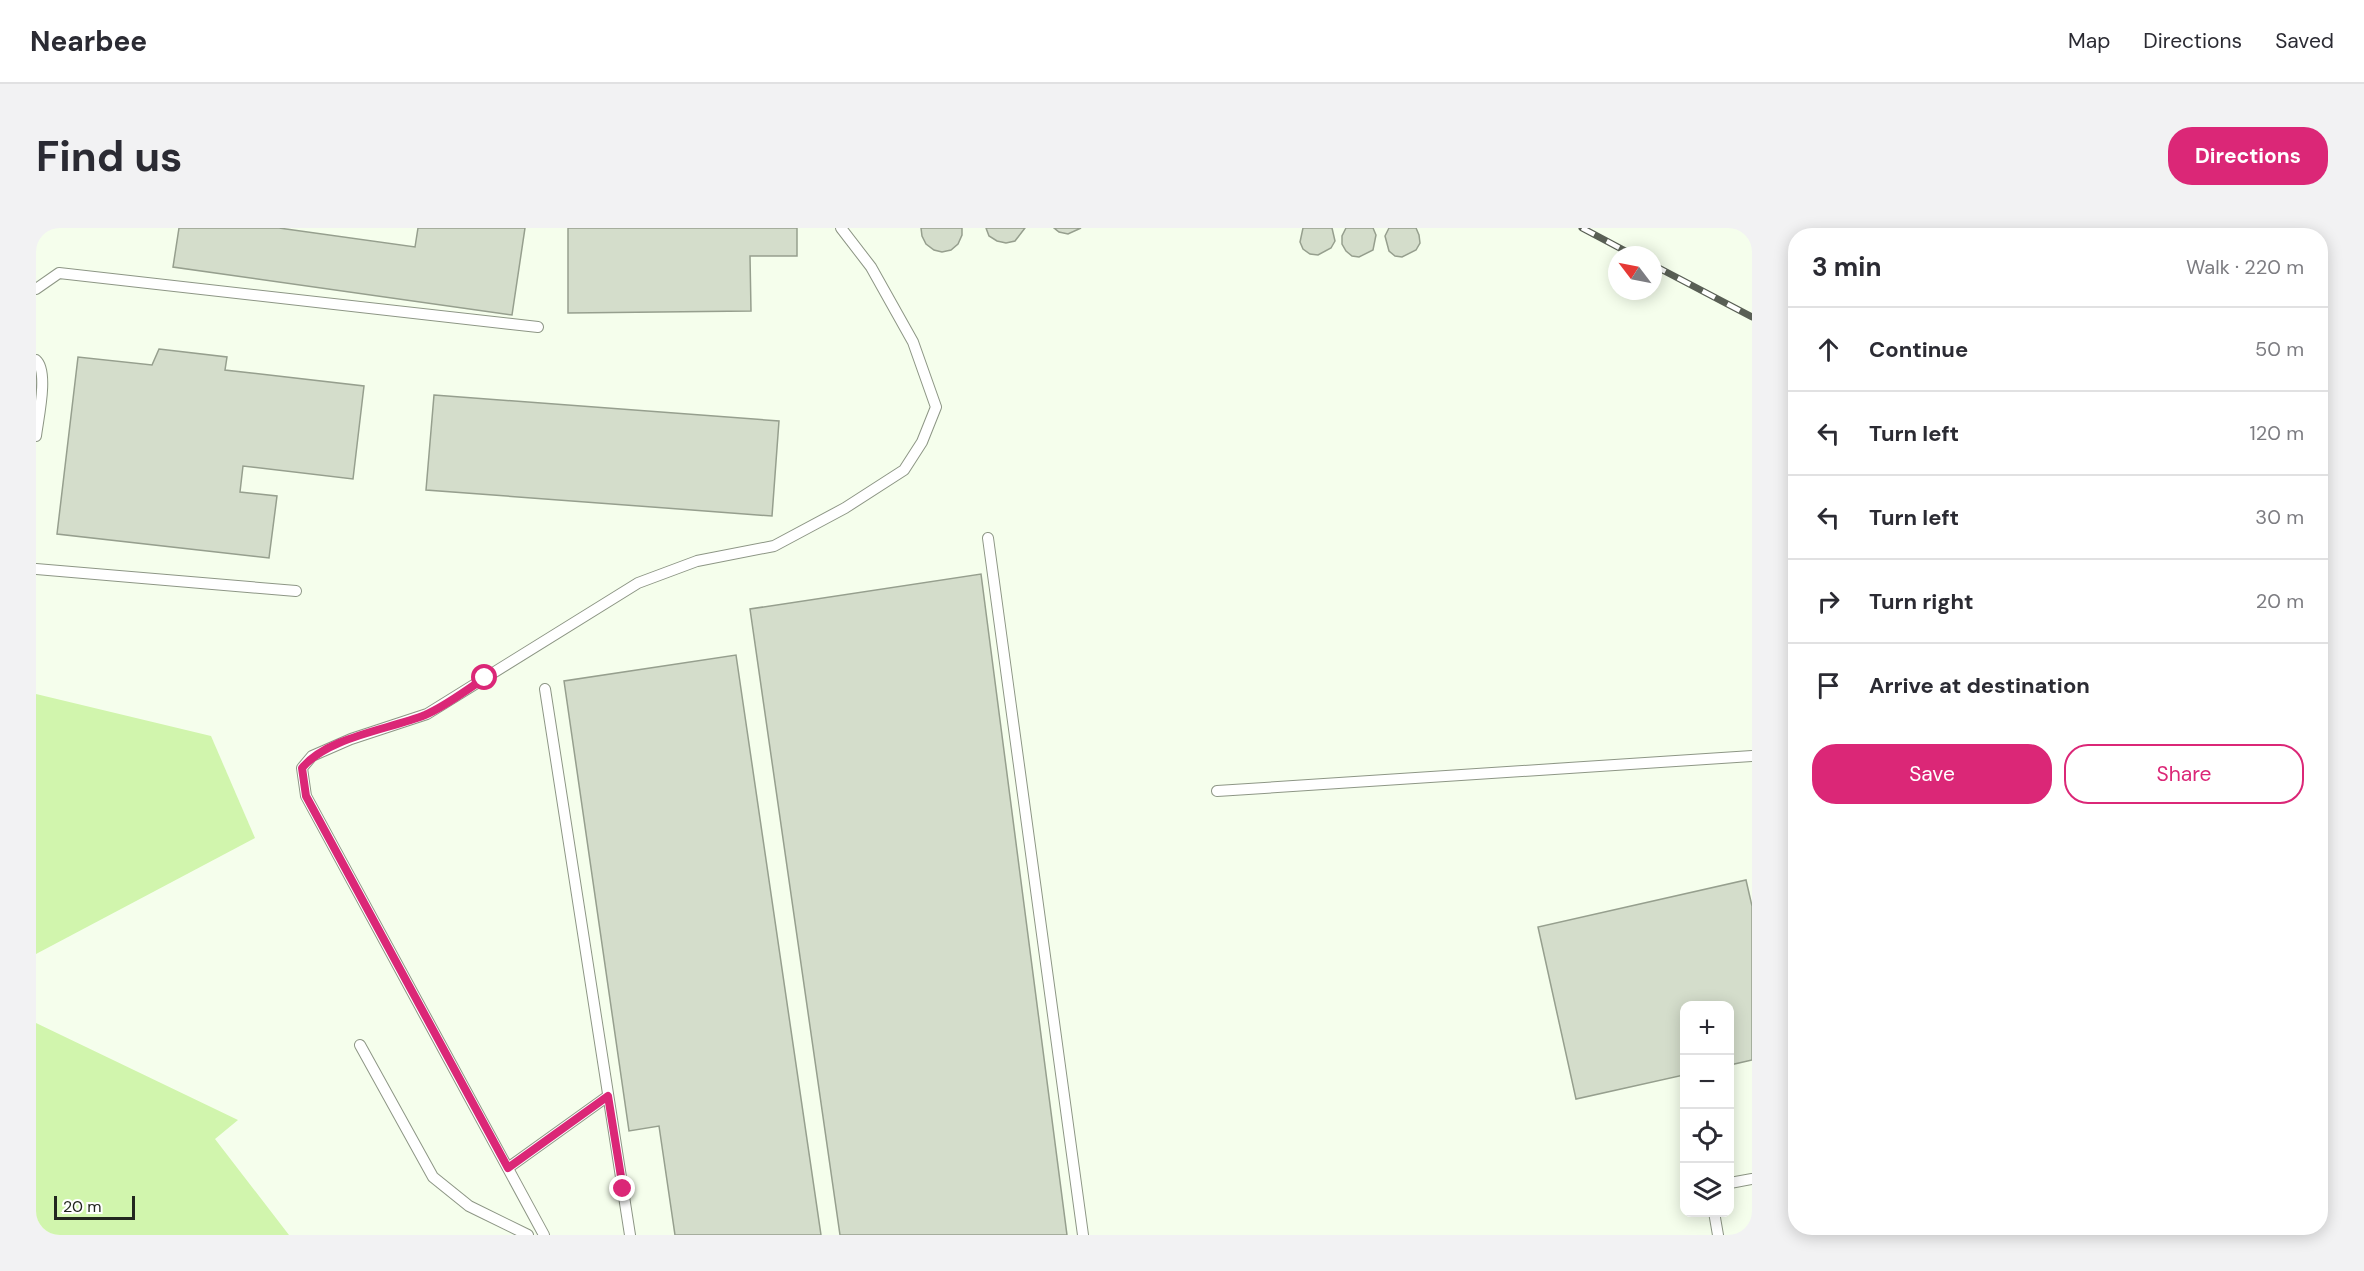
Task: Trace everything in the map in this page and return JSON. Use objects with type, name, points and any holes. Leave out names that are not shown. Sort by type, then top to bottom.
[{"type":"lane","points":[[544,1235],[306,796],[302,768],[312,756],[427,714],[638,583],[697,561],[774,546],[845,508],[904,470],[922,442],[936,407],[913,342],[871,267],[841,228]]},
{"type":"lane","points":[[36,289],[58,273],[538,327]]},
{"type":"lane","points":[[36,360],[40,364],[43,378],[36,436]]},
{"type":"lane","points":[[988,538],[1083,1235]]},
{"type":"lane","points":[[36,569],[296,591]]},
{"type":"lane","points":[[545,689],[630,1235]]},
{"type":"lane","points":[[1217,791],[1752,756]]},
{"type":"lane","points":[[360,1045],[433,1177],[470,1206],[528,1235]]},
{"type":"lane","points":[[508,1168],[608,1096]]},
{"type":"lane","points":[[1734,1182],[1752,1179]]},
{"type":"lane","points":[[1715,1217],[1718,1235]]},
{"type":"green space","points":[[36,694],[211,736],[255,838],[36,954]]},
{"type":"green space","points":[[36,1023],[238,1120],[215,1139],[289,1235],[36,1235]]},
{"type":"building","points":[[179,228],[279,228],[415,247],[418,228],[525,228],[512,315],[173,267]]},
{"type":"building","points":[[568,228],[797,228],[797,256],[750,256],[751,311],[568,313]]},
{"type":"building","points":[[921,228],[962,228],[962,235],[958,244],[951,250],[942,252],[926,244]]},
{"type":"building","points":[[986,228],[1025,228],[1015,241],[1006,243],[989,236]]},
{"type":"building","points":[[1054,228],[1081,228],[1068,234]]},
{"type":"building","points":[[1303,228],[1332,228],[1335,241],[1331,248],[1318,255],[1310,254],[1303,249],[1300,242]]},
{"type":"building","points":[[1346,228],[1373,228],[1376,235],[1373,250],[1359,257],[1352,256],[1346,251],[1342,244],[1342,236]]},
{"type":"building","points":[[1389,228],[1416,228],[1420,243],[1416,250],[1402,257],[1395,256],[1389,251],[1385,236]]},
{"type":"building","points":[[159,349],[227,357],[225,370],[364,386],[353,479],[243,466],[240,492],[277,496],[269,558],[57,534],[78,357],[152,365]]},
{"type":"building","points":[[434,395],[779,421],[772,516],[426,490]]},
{"type":"building","points":[[981,574],[1067,1235],[840,1235],[750,609]]},
{"type":"building","points":[[736,655],[821,1235],[675,1235],[659,1126],[629,1131],[564,681]]},
{"type":"building","points":[[1746,880],[1752,906],[1752,1060],[1734,1064],[1734,1001],[1680,1001],[1680,1076],[1576,1099],[1538,927]]},
{"type":"railway","points":[[1582,228],[1616,246]]},
{"type":"railway","points":[[1662,270],[1752,317]]},
{"type":"route","points":[[485,678],[427,714],[312,756],[302,768],[306,796],[508,1168],[608,1096],[623,1189]]}]
